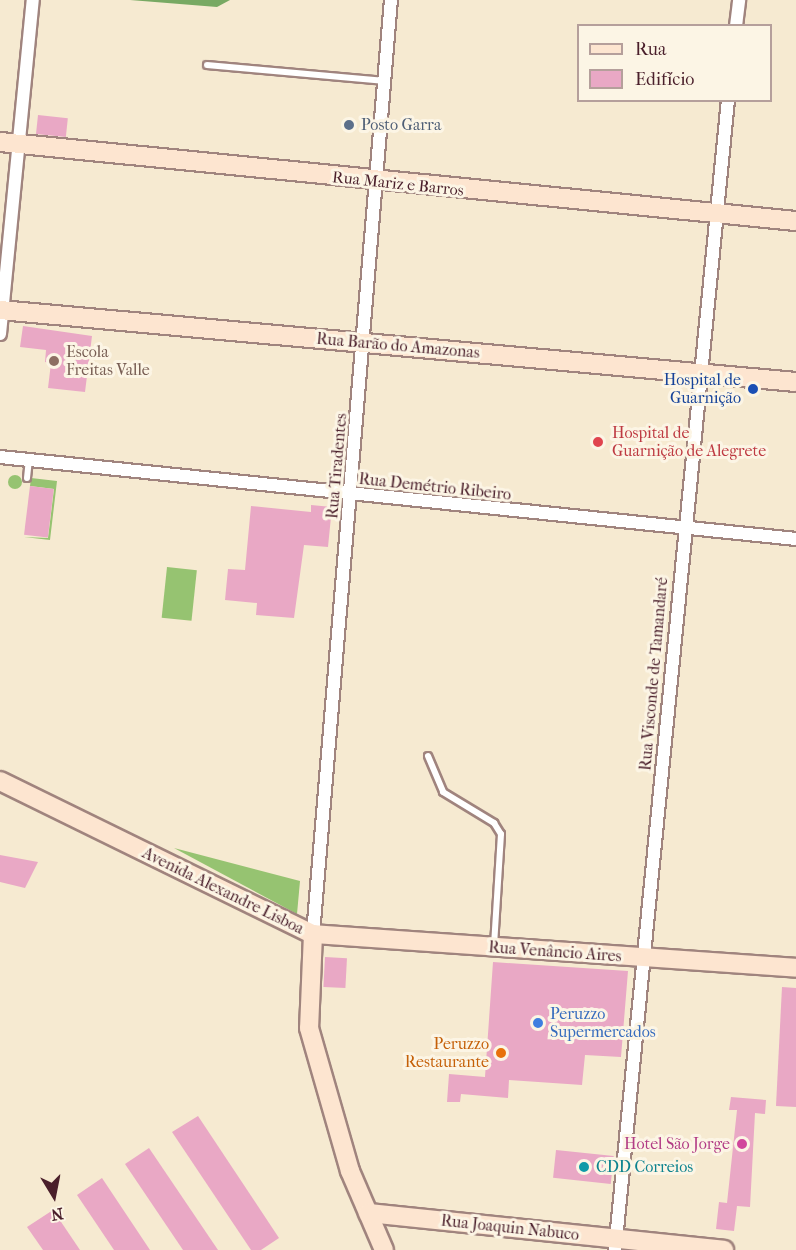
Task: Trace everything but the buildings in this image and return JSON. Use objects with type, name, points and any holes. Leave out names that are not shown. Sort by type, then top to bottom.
[{"type":"street","points":[[0,334],[9,143],[33,0]]},
{"type":"street","name":"Rua Tiradentes","points":[[313,934],[365,343],[392,0]]},
{"type":"street","points":[[736,24],[739,0]]},
{"type":"street","name":"Rua Visconde de Tamandaré","points":[[615,1244],[728,102]]},
{"type":"street","name":"Rua Mariz e Barros","points":[[9,143],[378,183],[796,221]]},
{"type":"street","name":"Rua Barão do Amazonas","points":[[1,310],[796,382]]},
{"type":"street","name":"Rua Demétrio Ribeiro","points":[[0,457],[684,530],[796,539]]},
{"type":"street","name":"Avenida Alexandre Lisboa","points":[[0,781],[313,934],[309,1028],[350,1171],[384,1250]]},
{"type":"street","name":"Rua Venâncio Aires","points":[[313,934],[796,968]]},
{"type":"street","name":"Rua Joaquin Nabuco","points":[[368,1213],[615,1244],[724,1250]]},
{"type":"lane","points":[[207,65],[386,81]]},
{"type":"lane","points":[[27,478],[29,460]]},
{"type":"lane","points":[[428,756],[443,792],[494,824],[501,834],[494,947]]},
{"type":"green space","points":[[130,0],[230,0],[217,7]]},
{"type":"green space","points":[[15,475],[20,477],[22,482],[20,487],[15,489],[10,487],[8,482],[10,477]]},
{"type":"green space","points":[[31,478],[57,481],[50,540],[24,537],[48,538],[54,489],[30,486]]},
{"type":"green space","points":[[167,567],[197,570],[192,621],[162,618]]},
{"type":"green space","points":[[174,848],[300,881],[297,914]]},
{"type":"place","name":"Posto Garra","points":[[349,125]]},
{"type":"place","name":"Escola Freitas Valle","points":[[54,361]]},
{"type":"place","name":"Hospital de Guarnição","points":[[753,389]]},
{"type":"place","name":"Hospital de Guarnição de Alegrete","points":[[598,442]]},
{"type":"place","name":"Peruzzo Supermercados","points":[[538,1023]]},
{"type":"place","name":"Peruzzo Restaurante","points":[[501,1053]]},
{"type":"place","name":"Hotel São Jorge","points":[[742,1144]]},
{"type":"place","name":"CDD Correios","points":[[584,1167]]}]
